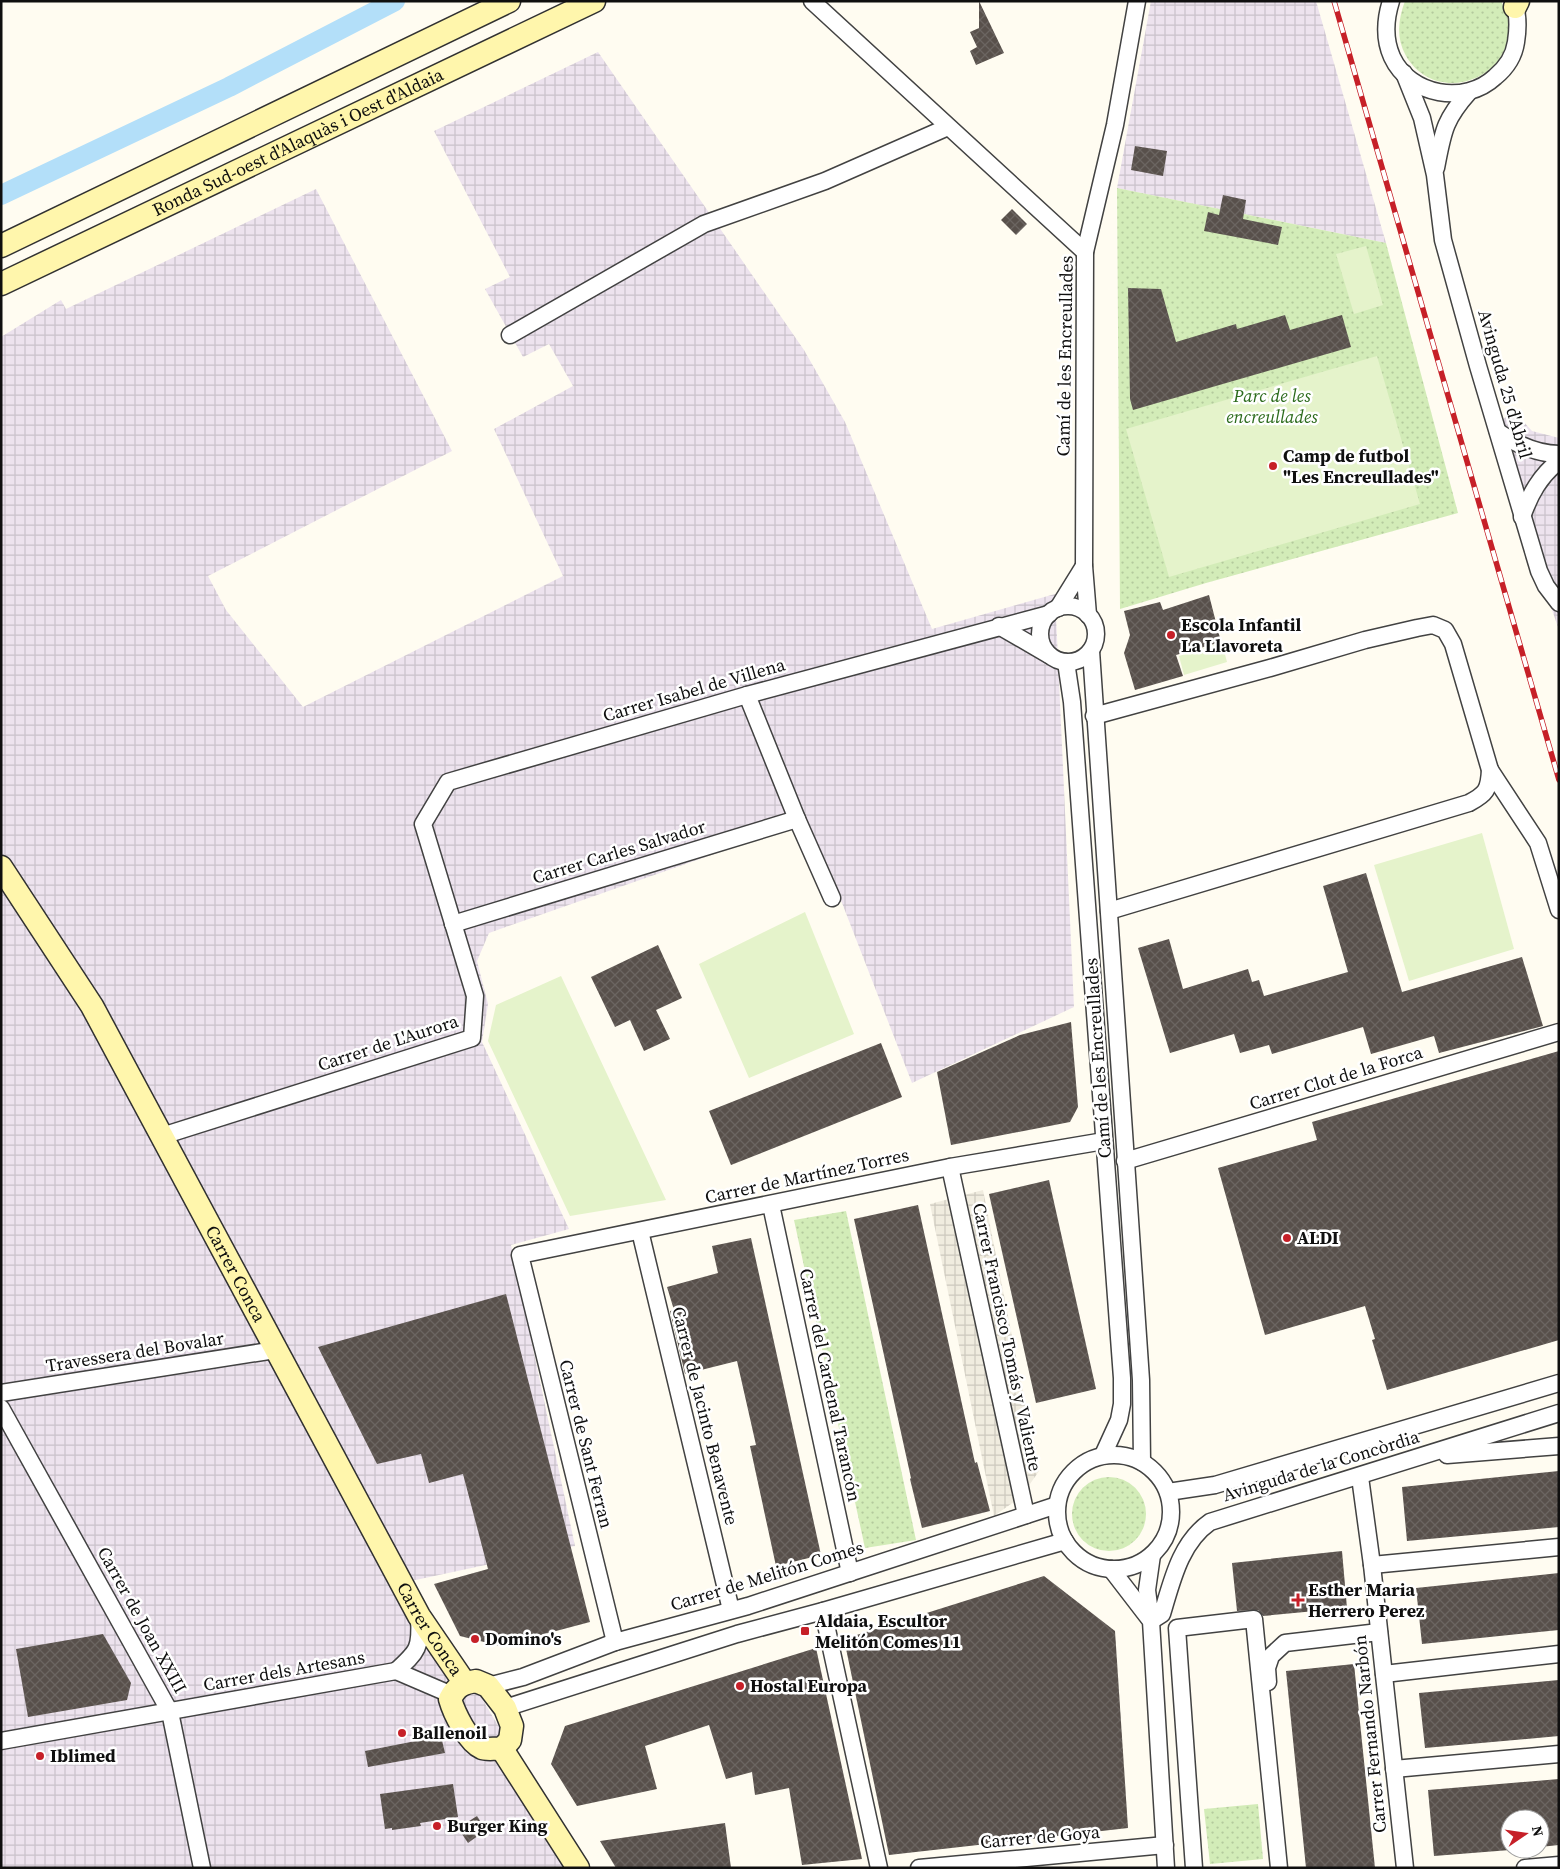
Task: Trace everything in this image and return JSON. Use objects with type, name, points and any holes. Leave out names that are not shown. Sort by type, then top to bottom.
[{"type":"street","name":"Ronda Sud-oest d'Alaquàs i Oest d'Aldaia","points":[[1,246],[509,1]]},
{"type":"street","name":"Ronda Sud-oest d'Alaquàs i Oest d'Aldaia","points":[[1,284],[594,1]]},
{"type":"street","points":[[812,1],[1085,252]]},
{"type":"street","name":"Camí de les Encreullades","points":[[1088,615],[1084,566],[1085,252],[1115,125],[1137,1]]},
{"type":"street","points":[[1382,1],[1387,41],[1393,58],[1404,73],[1417,84],[1434,92],[1451,94],[1469,92],[1488,84],[1504,69],[1515,50],[1518,28],[1515,3]]},
{"type":"street","points":[[1386,22],[1391,1]]},
{"type":"street","name":"Avinguda 25 d'Abril","points":[[1404,73],[1422,118],[1435,175],[1442,234],[1522,516],[1542,579],[1558,601]]},
{"type":"street","name":"Avinguda 25 d'Abril","points":[[1435,175],[1443,131],[1454,108],[1469,92]]},
{"type":"street","points":[[510,335],[704,224],[824,181],[948,126]]},
{"type":"street","points":[[1498,432],[1527,448],[1547,454],[1559,454]]},
{"type":"street","points":[[1522,516],[1534,489],[1544,474],[1559,461]]},
{"type":"street","points":[[1050,655],[1044,648],[1041,639],[1040,630],[1043,621],[1054,611],[1084,566]]},
{"type":"street","points":[[999,626],[1058,660],[1066,662],[1075,661],[1084,657],[1095,642],[1094,624],[1088,615],[1075,606],[1054,611]]},
{"type":"street","name":"Carrer Isabel de Villena","points":[[423,824],[448,782],[747,696],[1054,611]]},
{"type":"street","points":[[1094,716],[1366,640],[1433,625],[1445,630],[1453,644],[1490,770],[1490,786],[1482,796],[1469,803],[1109,911]]},
{"type":"street","name":"Camí de les Encreullades","points":[[1090,651],[1141,1380],[1142,1462]]},
{"type":"street","name":"Camí de les Encreullades","points":[[1066,662],[1072,702],[1122,1378],[1122,1404],[1119,1420],[1103,1455]]},
{"type":"street","points":[[747,696],[797,819],[832,898]]},
{"type":"street","points":[[1490,770],[1538,843],[1559,910]]},
{"type":"street","name":"Carrer Carles Salvador","points":[[453,924],[797,819]]},
{"type":"street","name":"Carrer de L'Aurora","points":[[162,1136],[472,1038],[475,996],[423,824]]},
{"type":"street","name":"Carrer Conca","points":[[1,867],[92,1006],[458,1689]]},
{"type":"street","name":"Carrer Clot de la Forca","points":[[1125,1161],[1559,1032]]},
{"type":"street","name":"Carrer de Martínez Torres","points":[[520,1255],[950,1167],[1104,1141]]},
{"type":"street","name":"Carrer Francisco Tomás y Valiente","points":[[950,1167],[1026,1515]]},
{"type":"street","name":"Carrer del Cardenal Tarancón","points":[[771,1205],[850,1572]]},
{"type":"street","name":"Carrer de Jacinto Benavente","points":[[640,1231],[731,1610]]},
{"type":"street","name":"Carrer de Sant Ferran","points":[[520,1255],[614,1642]]},
{"type":"street","name":"Travessera del Bovalar","points":[[1,1393],[275,1350]]},
{"type":"street","name":"Avinguda de la Concòrdia","points":[[1168,1492],[1223,1482],[1559,1383]]},
{"type":"street","name":"Carrer de Joan XXIII","points":[[1,1408],[170,1712],[202,1868]]},
{"type":"street","name":"Avinguda de la Concòrdia","points":[[1151,1621],[1162,1614],[1174,1573],[1187,1546],[1205,1525],[1221,1518],[1360,1477],[1559,1413]]},
{"type":"street","points":[[1418,1457],[1559,1446]]},
{"type":"street","points":[[1103,1455],[1123,1455],[1142,1462],[1150,1467],[1160,1478],[1168,1492],[1171,1509],[1169,1526],[1163,1542],[1152,1555],[1140,1563],[1126,1568],[1111,1569],[1093,1565],[1077,1555],[1065,1541],[1058,1524],[1057,1505],[1062,1488],[1072,1472],[1086,1461],[1103,1455]]},
{"type":"street","name":"Carrer Fernando Narbón","points":[[1360,1477],[1380,1632],[1405,1868]]},
{"type":"street","name":"Carrer de Melitón Comes","points":[[488,1686],[522,1677],[614,1642],[731,1610],[1057,1505]]},
{"type":"street","points":[[505,1708],[737,1634],[824,1611],[1065,1541]]},
{"type":"street","points":[[1372,1566],[1559,1547]]},
{"type":"street","points":[[1152,1555],[1147,1590],[1151,1621],[1151,1647],[1166,1868]]},
{"type":"street","points":[[1111,1569],[1151,1621]]},
{"type":"street","points":[[824,1611],[879,1868]]},
{"type":"street","points":[[396,1671],[413,1656],[421,1640],[419,1616]]},
{"type":"street","points":[[1194,1868],[1177,1628],[1254,1619],[1279,1868]]},
{"type":"street","points":[[1286,1868],[1267,1668],[1271,1656],[1285,1643],[1380,1632]]},
{"type":"street","points":[[1384,1674],[1559,1654]]},
{"type":"street","points":[[396,1671],[458,1689]]},
{"type":"street","name":"Carrer dels Artesans","points":[[1,1741],[396,1671]]},
{"type":"street","points":[[476,1681],[488,1686],[505,1708],[512,1726],[510,1740],[502,1748],[482,1748],[473,1741],[454,1713],[450,1699],[458,1689],[476,1681]]},
{"type":"street","points":[[502,1748],[578,1868]]},
{"type":"street","points":[[1394,1769],[1559,1754]]},
{"type":"street","name":"Carrer de Goya","points":[[919,1868],[1165,1845]]},
{"type":"street","points":[[1525,1868],[1559,1865]]},
{"type":"shaded area","points":[[1151,1],[1316,1],[1386,243],[1117,188]]},
{"type":"shaded area","points":[[598,52],[804,350],[845,422],[932,629],[1055,594],[1074,1007],[912,1083],[842,903],[805,822],[489,933],[477,961],[488,1004],[482,1042],[569,1229],[511,1245],[575,1546],[411,1581],[584,1868],[1,1868],[1,337],[61,300],[66,309],[316,189],[452,451],[208,576],[226,610],[303,707],[563,576],[494,429],[573,386],[549,344],[523,357],[485,289],[510,277],[434,131]]},
{"type":"shaded area","points":[[1513,410],[1532,431],[1559,438],[1559,630],[1490,432]]},
{"type":"shaded area","points":[[983,1190],[1039,1471],[1021,1497],[994,1516],[930,1204]]},
{"type":"green space","points":[[1405,1],[1501,1],[1507,15],[1508,36],[1502,55],[1490,69],[1474,79],[1456,83],[1437,81],[1420,72],[1406,56],[1399,36],[1401,15]]},
{"type":"green space","name":"Parc de les encreullades","points":[[1117,188],[1386,243],[1458,513],[1206,583],[1120,609]]},
{"type":"green space","points":[[1366,246],[1383,305],[1354,314],[1336,254]]},
{"type":"green space","name":"Camp de futbol \"Les Encreullades\"","points":[[1377,356],[1420,504],[1169,577],[1126,429]]},
{"type":"green space","points":[[1222,643],[1227,662],[1184,675],[1179,656]]},
{"type":"green space","points":[[1482,833],[1514,949],[1409,981],[1374,865]]},
{"type":"green space","points":[[805,912],[854,1034],[749,1078],[699,964]]},
{"type":"green space","points":[[561,976],[666,1200],[570,1216],[488,1041],[496,1005]]},
{"type":"green space","points":[[846,1211],[916,1540],[865,1548],[794,1220]]},
{"type":"green space","points":[[1109,1477],[1123,1480],[1135,1488],[1143,1500],[1146,1514],[1143,1528],[1135,1540],[1123,1548],[1109,1551],[1095,1548],[1083,1540],[1075,1528],[1072,1514],[1075,1500],[1083,1488],[1095,1480]]},
{"type":"green space","points":[[1258,1804],[1263,1859],[1210,1864],[1204,1809]]},
{"type":"building","points":[[979,1],[1004,53],[976,65],[970,51],[977,47],[970,32],[979,28]]},
{"type":"building","points":[[1135,146],[1167,151],[1163,176],[1131,170]]},
{"type":"building","points":[[1223,195],[1246,200],[1243,219],[1282,227],[1278,245],[1204,231],[1208,212],[1219,215]]},
{"type":"building","points":[[1012,209],[1027,224],[1016,235],[1001,220]]},
{"type":"building","points":[[1128,288],[1161,289],[1176,342],[1236,324],[1237,329],[1285,315],[1290,330],[1342,315],[1351,347],[1133,410],[1130,399]]},
{"type":"building","name":"Escola Infantil La Llavoreta","points":[[1209,595],[1221,642],[1176,655],[1183,676],[1135,690],[1124,653],[1130,635],[1124,611],[1160,602],[1163,610]]},
{"type":"building","points":[[1366,873],[1402,992],[1522,957],[1543,1026],[1439,1053],[1434,1036],[1371,1054],[1363,1027],[1272,1054],[1269,1045],[1240,1053],[1234,1034],[1170,1053],[1138,948],[1169,939],[1183,989],[1248,969],[1252,982],[1259,980],[1264,996],[1348,972],[1323,886]]},
{"type":"building","points":[[658,945],[682,998],[656,1010],[670,1039],[644,1051],[630,1020],[615,1027],[591,977]]},
{"type":"building","points":[[1071,1022],[1078,1107],[1070,1122],[951,1145],[937,1072],[1020,1035]]},
{"type":"building","points":[[881,1043],[902,1097],[731,1165],[709,1111]]},
{"type":"building","points":[[1559,1051],[1559,1340],[1387,1390],[1372,1340],[1375,1339],[1365,1306],[1265,1335],[1218,1168],[1317,1140],[1312,1122]]},
{"type":"building","points":[[1049,1180],[1096,1389],[1036,1403],[989,1194]]},
{"type":"building","points":[[918,1205],[975,1463],[977,1462],[990,1511],[922,1528],[854,1219]]},
{"type":"building","points":[[751,1238],[821,1555],[776,1566],[750,1446],[756,1445],[737,1361],[685,1374],[670,1311],[674,1310],[667,1287],[718,1273],[712,1246]]},
{"type":"building","points":[[506,1294],[590,1622],[500,1646],[460,1636],[434,1584],[488,1569],[463,1474],[429,1483],[421,1454],[377,1464],[318,1347]]},
{"type":"building","points":[[1559,1471],[1559,1527],[1407,1541],[1402,1487]]},
{"type":"building","points":[[1342,1551],[1347,1608],[1263,1616],[1258,1610],[1237,1611],[1232,1563]]},
{"type":"building","points":[[1559,1573],[1559,1630],[1422,1644],[1416,1588]]},
{"type":"building","points":[[1044,1576],[1115,1631],[1128,1828],[889,1855],[844,1639]]},
{"type":"building","points":[[103,1634],[131,1683],[127,1700],[28,1717],[16,1649]]},
{"type":"building","points":[[816,1648],[862,1859],[802,1865],[789,1788],[755,1795],[752,1772],[726,1779],[709,1725],[645,1746],[657,1789],[577,1806],[551,1764],[565,1726]]},
{"type":"building","points":[[1354,1664],[1375,1868],[1306,1868],[1286,1671]]},
{"type":"building","points":[[1559,1680],[1559,1736],[1425,1748],[1419,1693]]},
{"type":"building","points":[[441,1736],[445,1753],[368,1767],[365,1751]]},
{"type":"building","points":[[1559,1779],[1559,1845],[1550,1846],[1550,1809],[1500,1809],[1500,1851],[1434,1856],[1428,1790]]},
{"type":"building","points":[[453,1784],[458,1817],[420,1823],[421,1826],[392,1830],[392,1828],[385,1829],[380,1794]]},
{"type":"building","points":[[477,1816],[486,1830],[468,1843],[458,1828]]},
{"type":"building","points":[[725,1823],[731,1868],[616,1868],[600,1841]]},
{"type":"waterway","points":[[1,195],[229,87],[395,1]]},
{"type":"railway","points":[[1334,1],[1559,780]]},
{"type":"place","name":"Camp de futbol \"Les Encreullades\"","points":[[1273,466]]},
{"type":"place","name":"Escola Infantil La Llavoreta","points":[[1171,635]]},
{"type":"place","name":"ALDI","points":[[1287,1238]]},
{"type":"place","name":"Esther Maria Herrero Perez","points":[[1298,1600]]},
{"type":"place","name":"Aldaia, Escultor Melitón Comes 11","points":[[805,1631]]},
{"type":"place","name":"Domino's","points":[[475,1639]]},
{"type":"place","name":"Hostal Europa","points":[[740,1686]]},
{"type":"place","name":"Ballenoil","points":[[402,1733]]},
{"type":"place","name":"Iblimed","points":[[40,1756]]},
{"type":"place","name":"Burger King","points":[[437,1826]]}]
